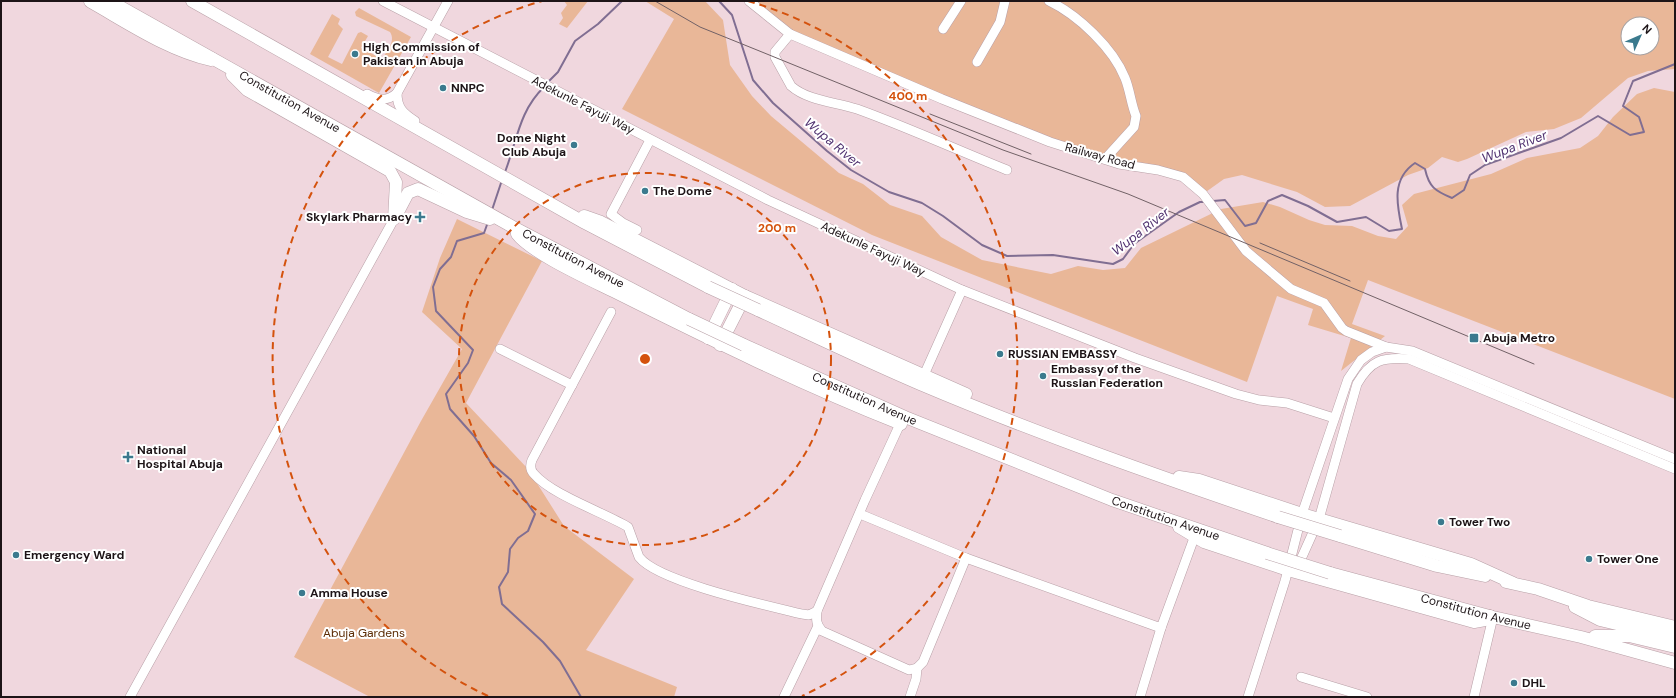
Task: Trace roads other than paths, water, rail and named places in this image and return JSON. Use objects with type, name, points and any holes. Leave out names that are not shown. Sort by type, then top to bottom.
[{"type":"highway","points":[[91,1],[161,41],[192,54],[211,59]]},
{"type":"main road","name":"Constitution Avenue","points":[[110,1],[227,67],[444,195],[509,225],[689,319],[904,417],[1112,500],[1267,553],[1330,573],[1492,616],[1582,637],[1671,662]]},
{"type":"main road","points":[[192,1],[568,213],[708,287],[920,384],[1008,420],[1143,470],[1278,517],[1437,566],[1513,583],[1588,606],[1675,627]]},
{"type":"main road","points":[[227,67],[240,84],[247,90],[390,171],[396,182],[394,219]]},
{"type":"main road","points":[[394,219],[406,196],[411,191],[422,190],[444,195]]},
{"type":"main road","points":[[568,213],[601,222],[745,296],[982,402],[1008,420]]},
{"type":"main road","points":[[509,225],[529,246],[589,279],[720,345],[867,411],[900,424],[974,444]]},
{"type":"main road","points":[[708,339],[732,289]]},
{"type":"main road","points":[[720,345],[745,296]]},
{"type":"main road","points":[[1143,470],[1199,480],[1302,514],[1471,564],[1513,583]]},
{"type":"main road","points":[[1169,519],[1194,538],[1289,574],[1474,622],[1485,620],[1492,616]]},
{"type":"main road","points":[[1551,594],[1600,620],[1675,638]]},
{"type":"main road","points":[[1582,637],[1629,636],[1675,647]]},
{"type":"street","name":"Adekunle Fayuji Way","points":[[383,1],[768,200],[962,290],[1135,358],[1236,394],[1259,400],[1287,404],[1334,418]]},
{"type":"street","points":[[330,79],[379,99],[392,97],[397,92],[448,1]]},
{"type":"street","name":"Railway Road","points":[[749,1],[790,34],[956,104],[1050,142],[1105,159],[1176,174],[1190,181],[1203,194],[1218,213],[1231,234],[1246,251],[1287,286],[1324,303],[1342,328],[1346,331],[1386,348]]},
{"type":"street","points":[[943,29],[960,1]]},
{"type":"street","points":[[977,62],[1000,22],[1005,1]]},
{"type":"street","points":[[1049,1],[1074,17],[1095,35],[1115,60],[1125,79],[1136,122],[1134,127],[1105,159]]},
{"type":"street","points":[[790,34],[775,52],[775,57],[795,90],[815,98],[859,110],[1006,170]]},
{"type":"street","points":[[397,92],[398,106],[402,112],[434,134],[442,142]]},
{"type":"street","points":[[637,230],[619,221],[611,214],[650,140]]},
{"type":"street","points":[[130,697],[394,219]]},
{"type":"street","points":[[924,375],[962,290]]},
{"type":"street","points":[[611,312],[532,460],[531,469],[534,474],[555,489],[628,527],[639,557],[657,570],[689,583],[750,602],[802,614],[809,615],[817,612]]},
{"type":"street","points":[[1248,697],[1289,574],[1302,514],[1334,418],[1354,368],[1361,360],[1372,352],[1386,348],[1412,351],[1675,459]]},
{"type":"street","points":[[500,349],[572,385]]},
{"type":"street","points":[[1289,574],[1303,557],[1319,519],[1357,384],[1369,367],[1387,358],[1409,359],[1675,468]]},
{"type":"street","points":[[900,424],[817,612],[816,622],[822,631],[909,670],[917,668],[923,662],[966,558]]},
{"type":"street","points":[[860,514],[966,558],[1161,628]]},
{"type":"street","points":[[1140,697],[1161,628],[1194,538]]},
{"type":"street","points":[[1474,697],[1492,616]]},
{"type":"street","points":[[784,697],[818,626]]},
{"type":"street","points":[[910,697],[916,679],[917,668]]},
{"type":"street","points":[[1301,677],[1367,697]]},
{"type":"waterway","points":[[547,83],[558,72],[575,41],[598,24],[622,1]]},
{"type":"waterway","name":"Wupa River","points":[[719,1],[732,15],[753,80],[773,103],[827,151],[851,170],[889,192],[922,203],[943,216],[982,245],[1007,256],[1053,255],[1113,264],[1123,259],[1134,244],[1179,212],[1200,202],[1204,202]]},
{"type":"waterway","name":"Wupa River","points":[[1213,201],[1225,200],[1245,226],[1256,223],[1268,201],[1282,195],[1308,206],[1337,222],[1366,217],[1389,231],[1402,229],[1398,202],[1399,185],[1407,169],[1415,163],[1425,169],[1434,188],[1452,198],[1464,190],[1470,175],[1485,165],[1561,138],[1598,116],[1630,135],[1644,132],[1639,117],[1623,106],[1633,81],[1675,64]]},
{"type":"waterway","points":[[505,172],[524,116],[529,106],[544,87]]},
{"type":"waterway","points":[[492,210],[502,180]]},
{"type":"waterway","points":[[488,222],[484,233],[457,241],[451,257],[440,269],[433,287],[436,311],[473,350],[468,363],[446,394],[450,409],[474,436],[491,463],[511,480],[535,514],[528,531],[518,538],[510,549],[508,572],[499,587],[502,604],[543,642],[560,661],[581,697]]},
{"type":"tram line","points":[[655,1],[700,27],[1003,150],[1128,194],[1534,364]]},
{"type":"tram line","points":[[930,114],[1031,154]]},
{"type":"tram line","points":[[1260,243],[1350,281]]},
{"type":"place","name":"High Commission of Pakistan in Abuja","points":[[355,54]]},
{"type":"place","name":"NNPC","points":[[443,88]]},
{"type":"place","name":"Dome Night Club Abuja","points":[[574,145]]},
{"type":"place","name":"The Dome","points":[[645,191]]},
{"type":"place","name":"Skylark Pharmacy","points":[[420,217]]},
{"type":"place","name":"Abuja Metro","points":[[1474,338]]},
{"type":"place","name":"RUSSIAN EMBASSY","points":[[1000,354]]},
{"type":"place","name":"Embassy of the Russian Federation","points":[[1043,376]]},
{"type":"place","name":"National Hospital Abuja","points":[[128,457]]},
{"type":"place","name":"Tower Two","points":[[1441,522]]},
{"type":"place","name":"Emergency Ward","points":[[16,555]]},
{"type":"place","name":"Tower One","points":[[1589,559]]},
{"type":"place","name":"Amma House","points":[[302,593]]},
{"type":"place","name":"DHL","points":[[1514,683]]},
{"type":"park label","name":"Abuja Gardens","points":[[364,633]]}]
